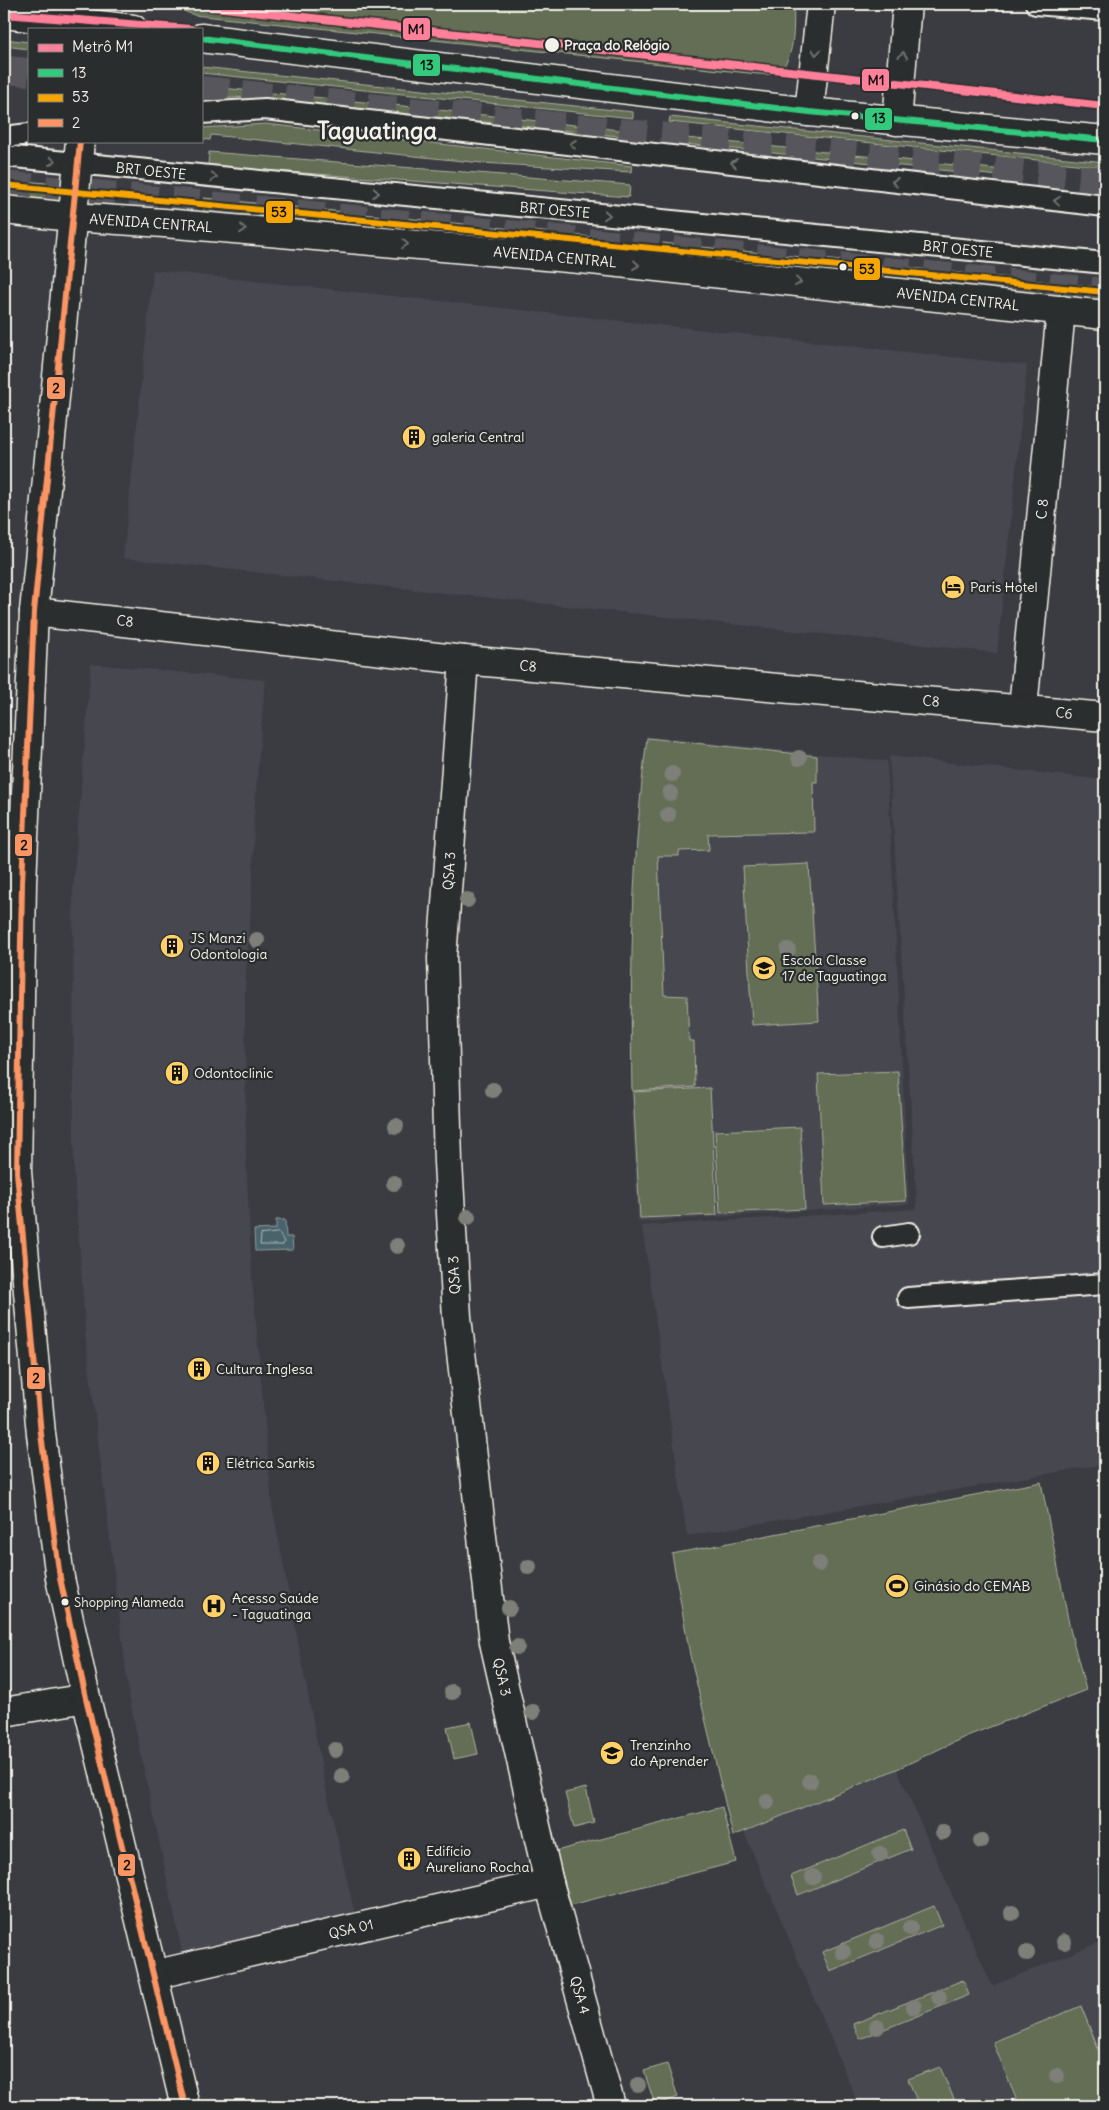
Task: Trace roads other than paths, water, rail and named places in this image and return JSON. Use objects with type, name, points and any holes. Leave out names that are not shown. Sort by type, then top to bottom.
[{"type":"main road","points":[[810,112],[821,4]]},
{"type":"main road","points":[[897,121],[908,4]]},
{"type":"main road","points":[[4,14],[92,19],[129,28]]},
{"type":"main road","points":[[202,38],[810,112],[1105,140]]},
{"type":"main road","points":[[78,152],[34,612],[13,882],[10,1172],[60,1578],[86,1698],[184,2106]]},
{"type":"main road","name":"AVENIDA CENTRAL","points":[[4,210],[73,205],[164,223],[591,260],[1105,315]]},
{"type":"main road","name":"C 8","points":[[1023,708],[1061,310]]},
{"type":"main road","name":"C8","points":[[34,612],[464,660],[1023,708]]},
{"type":"main road","name":"QSA 3","points":[[464,660],[442,958],[448,1162],[457,1317],[494,1642],[548,1883]]},
{"type":"main road","name":"C6","points":[[1023,708],[1105,717]]},
{"type":"main road","points":[[4,1712],[86,1698]]},
{"type":"main road","name":"QSA 01","points":[[154,1975],[548,1883]]},
{"type":"main road","name":"QSA 4","points":[[548,1883],[612,2106]]},
{"type":"lane","points":[[1036,4],[1105,10]]},
{"type":"lane","points":[[202,113],[265,109],[1105,206]]},
{"type":"lane","points":[[4,137],[28,134]]},
{"type":"lane","name":"BRT OESTE","points":[[4,156],[78,152],[1105,263]]},
{"type":"lane","points":[[883,1237],[909,1233]]},
{"type":"lane","points":[[908,1298],[1105,1284]]},
{"type":"water","points":[[276,1220],[285,1220],[286,1237],[292,1237],[293,1250],[255,1251],[254,1230],[276,1229]]},
{"type":"tunnel","points":[[4,70],[28,72]]},
{"type":"tunnel","points":[[202,90],[1105,181]]},
{"type":"tunnel","points":[[4,185],[1105,292]]},
{"type":"metro line","name":"M1","points":[[187,4],[1105,106]]},
{"type":"metro line","name":"M1","points":[[4,14],[179,28]]},
{"type":"place","name":"Praça do Relógio","points":[[552,45]]},
{"type":"place","name":"galeria Central","points":[[414,437]]},
{"type":"place","name":"Paris Hotel","points":[[953,587]]},
{"type":"place","name":"JS Manzi Odontologia","points":[[172,946]]},
{"type":"place","name":"Escola Classe 17 de Taguatinga","points":[[764,968]]},
{"type":"place","name":"Odontoclinic","points":[[177,1073]]},
{"type":"place","name":"Cultura Inglesa","points":[[199,1369]]},
{"type":"place","name":"Elétrica Sarkis","points":[[208,1463]]},
{"type":"place","name":"Ginásio do CEMAB","points":[[897,1586]]},
{"type":"place","name":"Shopping Alameda","points":[[65,1602]]},
{"type":"place","name":"Acesso Saúde - Taguatinga","points":[[214,1606]]},
{"type":"place","name":"Trenzinho do Aprender","points":[[612,1753]]},
{"type":"place","name":"Edifício Aureliano Rocha","points":[[409,1859]]},
{"type":"district","name":"Taguatinga","points":[[377,130]]}]
